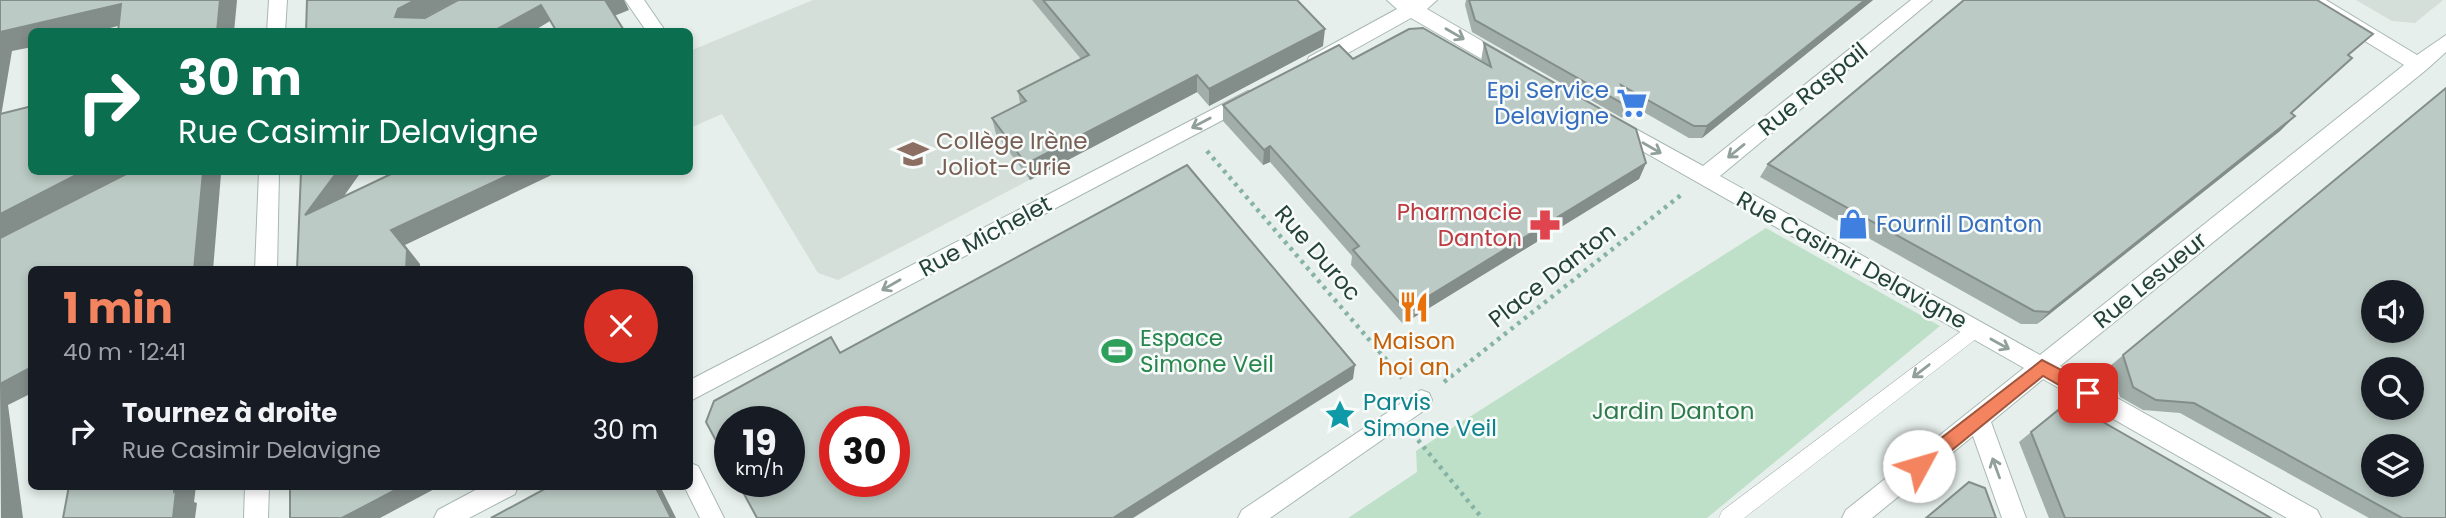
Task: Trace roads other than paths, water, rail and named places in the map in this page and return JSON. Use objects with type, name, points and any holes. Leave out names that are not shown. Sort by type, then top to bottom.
[{"type":"street","points":[[276,28],[278,0]]},
{"type":"street","points":[[634,0],[654,28]]},
{"type":"street","name":"Rue Raspail","points":[[1704,177],[1923,0]]},
{"type":"street","points":[[2312,0],[2418,65]]},
{"type":"street","points":[[1297,72],[1412,3],[1521,72]]},
{"type":"street","name":"Rue Lesueur","points":[[1854,518],[2446,42]]},
{"type":"street","name":"Rue Michelet","points":[[693,389],[1261,91]]},
{"type":"street","name":"Rue Casimir Delavigne","points":[[1602,119],[2309,518]]},
{"type":"street","points":[[266,266],[269,175]]},
{"type":"street","points":[[1250,518],[1421,400]]},
{"type":"street","points":[[1978,418],[2014,518]]},
{"type":"street","points":[[693,480],[712,518]]},
{"type":"street","points":[[256,518],[257,490]]},
{"type":"street","points":[[446,518],[499,490]]},
{"type":"lane","points":[[1729,518],[1975,329]]},
{"type":"place","name":"Epi Service Delavigne","points":[[1632,103]]},
{"type":"place","name":"Collège Irène Joliot-Curie","points":[[913,154]]},
{"type":"place","name":"Fournil Danton","points":[[1853,224]]},
{"type":"place","name":"Pharmacie Danton","points":[[1545,225]]},
{"type":"place","name":"Maison hoi an","points":[[1414,307]]},
{"type":"place","name":"Espace Simone Veil","points":[[1117,351]]},
{"type":"place","name":"Parvis Simone Veil","points":[[1340,415]]},
{"type":"park label","name":"Jardin Danton","points":[[1673,411]]}]
